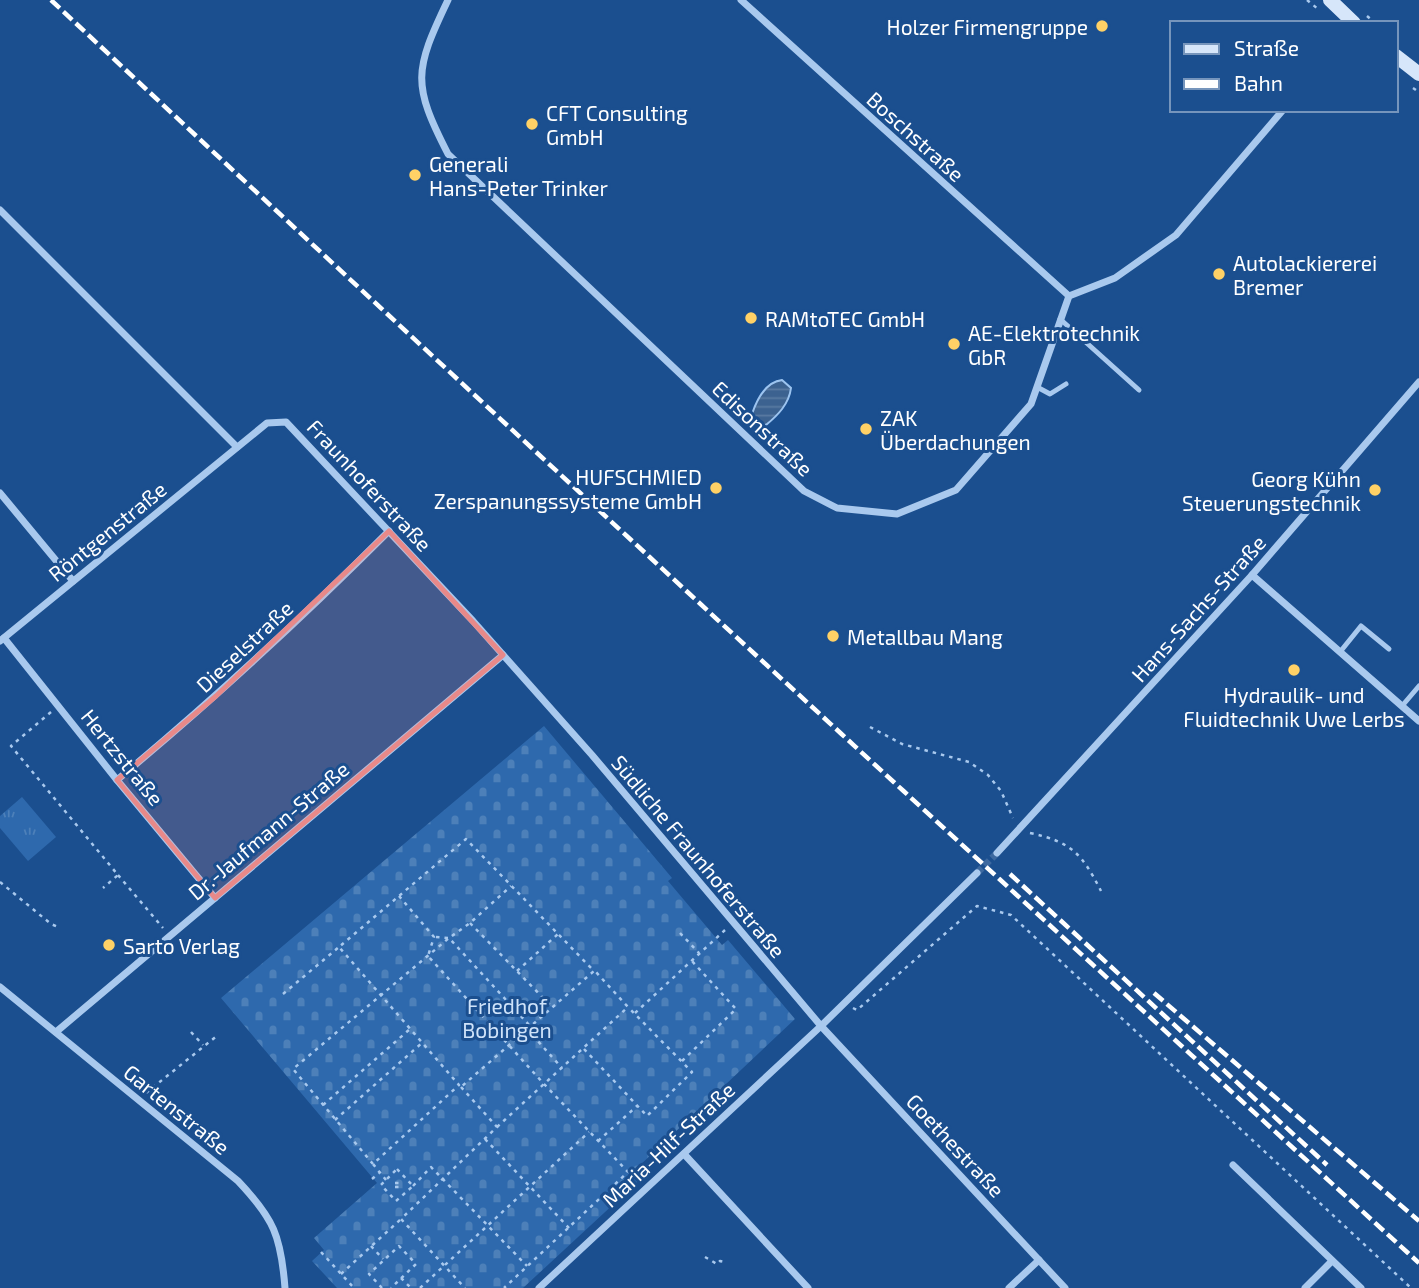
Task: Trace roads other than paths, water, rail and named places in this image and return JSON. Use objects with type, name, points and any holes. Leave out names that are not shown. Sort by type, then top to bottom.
[{"type":"street","name":"Edisonstraße","points":[[448,0],[422,63],[422,94],[427,113],[448,154],[804,491],[837,508],[897,513],[956,490],[1031,404],[1069,296]]},
{"type":"street","name":"Boschstraße","points":[[741,0],[1069,296]]},
{"type":"street","points":[[1330,0],[1352,21]]},
{"type":"street","points":[[1398,58],[1419,74]]},
{"type":"street","points":[[1069,296],[1115,278],[1176,235],[1281,112]]},
{"type":"street","points":[[0,210],[237,447]]},
{"type":"street","name":"Hans-Sachs-Straße","points":[[998,853],[1252,575],[1419,382]]},
{"type":"street","name":"Fraunhoferstraße","points":[[237,447],[267,423],[286,422],[551,709]]},
{"type":"street","name":"Röntgenstraße","points":[[2,640],[237,447]]},
{"type":"street","points":[[0,492],[73,581]]},
{"type":"street","name":"Dieselstraße","points":[[117,780],[216,696],[323,597],[389,531]]},
{"type":"street","points":[[1252,575],[1419,721]]},
{"type":"street","name":"Hertzstraße","points":[[2,640],[215,898]]},
{"type":"street","name":"Dr.-Jaufmann-Straße","points":[[56,1032],[503,655]]},
{"type":"street","name":"Südliche Fraunhoferstraße","points":[[551,709],[821,1026]]},
{"type":"street","points":[[821,1026],[977,873]]},
{"type":"street","name":"Gartenstraße","points":[[0,987],[238,1181],[269,1216],[282,1255],[285,1288]]},
{"type":"street","name":"Maria-Hilf-Straße","points":[[545,1286],[821,1026]]},
{"type":"street","name":"Goethestraße","points":[[821,1026],[1065,1288]]},
{"type":"street","points":[[684,1154],[808,1288]]},
{"type":"street","points":[[1233,1166],[1361,1288]]},
{"type":"street","points":[[1009,1288],[1039,1260]]},
{"type":"street","points":[[1305,1288],[1332,1261]]},
{"type":"lane","points":[[1060,320],[1139,390]]},
{"type":"lane","points":[[1037,387],[1051,394],[1066,384]]},
{"type":"lane","points":[[1340,652],[1362,626],[1389,649]]},
{"type":"lane","points":[[1402,706],[1419,686]]},
{"type":"tunnel","points":[[977,873],[997,853]]},
{"type":"railway","points":[[51,0],[733,634],[1419,1263]]},
{"type":"railway","points":[[1010,874],[1327,1165]]},
{"type":"railway","points":[[1154,993],[1419,1221]]},
{"type":"place","name":"Holzer Firmengruppe","points":[[1102,26]]},
{"type":"place","name":"CFT Consulting GmbH","points":[[532,124]]},
{"type":"place","name":"Generali Hans-Peter Trinker","points":[[415,175]]},
{"type":"place","name":"Autolackiererei Bremer","points":[[1219,274]]},
{"type":"place","name":"RAMtoTEC GmbH","points":[[751,318]]},
{"type":"place","name":"AE-Elektrotechnik GbR","points":[[954,344]]},
{"type":"place","name":"ZAK Überdachungen","points":[[866,429]]},
{"type":"place","name":"HUFSCHMIED Zerspanungssysteme GmbH","points":[[716,488]]},
{"type":"place","name":"Georg Kühn Steuerungstechnik","points":[[1375,490]]},
{"type":"place","name":"Metallbau Mang","points":[[833,636]]},
{"type":"place","name":"Hydraulik- und Fluidtechnik Uwe Lerbs","points":[[1294,670]]},
{"type":"place","name":"Sarto Verlag","points":[[109,945]]},
{"type":"park label","name":"Friedhof Bobingen","points":[[507,1017]]}]
